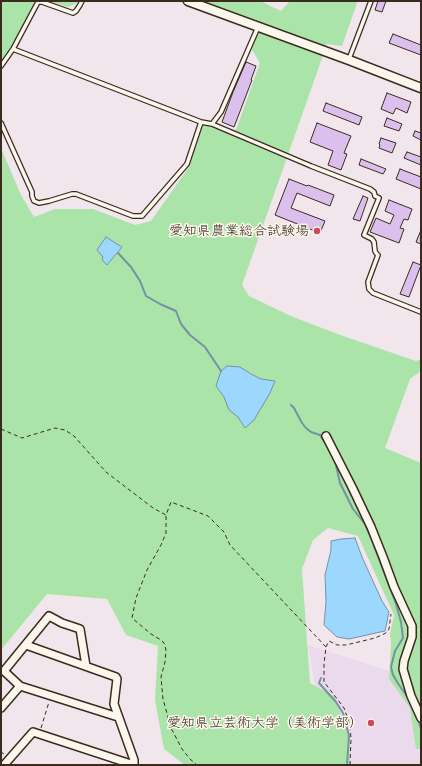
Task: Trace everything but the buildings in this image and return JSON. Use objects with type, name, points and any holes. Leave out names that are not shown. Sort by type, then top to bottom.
[{"type":"street","points":[[188,1],[421,88]]},
{"type":"street","points":[[326,436],[371,527],[394,587],[412,626],[412,637],[404,661],[403,669],[411,696],[421,718]]},
{"type":"street","points":[[86,666],[80,629],[49,616],[4,671],[20,686],[118,717]]},
{"type":"street","points":[[7,764],[33,732],[134,765],[134,760],[114,704],[116,677],[26,645]]},
{"type":"street","points":[[1,708],[20,686]]},
{"type":"lane","points":[[1,66],[13,49],[38,2],[73,13],[82,1]]},
{"type":"lane","points":[[349,60],[371,1]]},
{"type":"lane","points":[[212,124],[221,112],[258,27]]},
{"type":"lane","points":[[13,49],[201,122],[212,124],[370,189],[374,192],[375,196],[379,198],[364,235],[372,239],[376,254],[378,255],[368,282],[369,289],[373,293],[421,312]]},
{"type":"lane","points":[[1,123],[32,192],[34,201],[39,203],[76,194],[133,216],[142,216],[187,164],[201,122]]},
{"type":"path","points":[[1,429],[22,438],[55,428],[65,430],[74,436],[106,472],[153,508],[166,515]]},
{"type":"path","points":[[197,765],[182,749],[169,722],[163,699],[161,677],[165,662],[166,650],[164,643],[132,618],[136,598],[147,570],[166,533],[166,515],[171,502],[208,516],[224,532],[230,545],[326,647]]},
{"type":"path","points":[[350,765],[351,738],[348,719],[344,708],[324,682],[326,647],[329,640],[337,644],[346,645],[375,638],[384,634],[389,629],[391,614]]},
{"type":"path","points":[[39,734],[51,696]]},
{"type":"shaded area","name":"愛知県立芸術大学（美術学部）","points":[[308,645],[421,681],[421,765],[329,765]]},
{"type":"green space","points":[[1,1],[35,1],[14,42],[1,61]]},
{"type":"green space","points":[[47,1],[78,1],[77,3],[68,7]]},
{"type":"green space","points":[[195,1],[260,1],[281,11],[290,1],[356,1],[357,3],[342,46],[327,44],[242,285],[249,296],[293,317],[416,361],[421,359],[421,371],[410,379],[385,448],[421,463],[421,749],[416,749],[410,708],[389,679],[391,644],[390,634],[394,615],[358,536],[328,528],[313,540],[302,569],[310,683],[335,697],[349,739],[350,765],[185,765],[164,749],[155,700],[158,646],[126,635],[107,599],[47,594],[1,650],[1,148],[21,195],[34,217],[55,209],[93,209],[135,225],[151,221],[189,167],[203,125],[236,130],[260,63],[251,48],[260,25]]},
{"type":"water","points":[[106,237],[122,247],[107,265],[102,260],[103,257],[97,250]]},
{"type":"water","points":[[227,366],[240,367],[261,379],[275,381],[270,393],[254,420],[245,428],[238,417],[229,410],[224,397],[216,386],[221,371]]},
{"type":"water","points":[[355,538],[382,601],[389,612],[385,631],[349,639],[337,637],[324,625],[326,602],[325,575],[331,550],[331,541]]},
{"type":"waterway","points":[[118,253],[131,267],[140,281],[146,296],[176,311],[181,324],[190,335],[205,347],[221,371]]},
{"type":"waterway","points":[[291,405],[306,428],[311,432],[320,435],[327,445]]},
{"type":"waterway","points":[[335,461],[340,483],[353,509],[365,524],[396,604],[401,622],[403,638],[395,651],[391,667],[393,675],[409,699]]},
{"type":"waterway","points":[[321,678],[319,683],[336,702],[343,713],[349,736],[347,765]]},
{"type":"waterway","points":[[417,717],[421,729]]},
{"type":"place","name":"愛知県農業総合試験場","points":[[317,231]]},
{"type":"place","name":"愛知県立芸術大学（美術学部）","points":[[371,723]]}]
